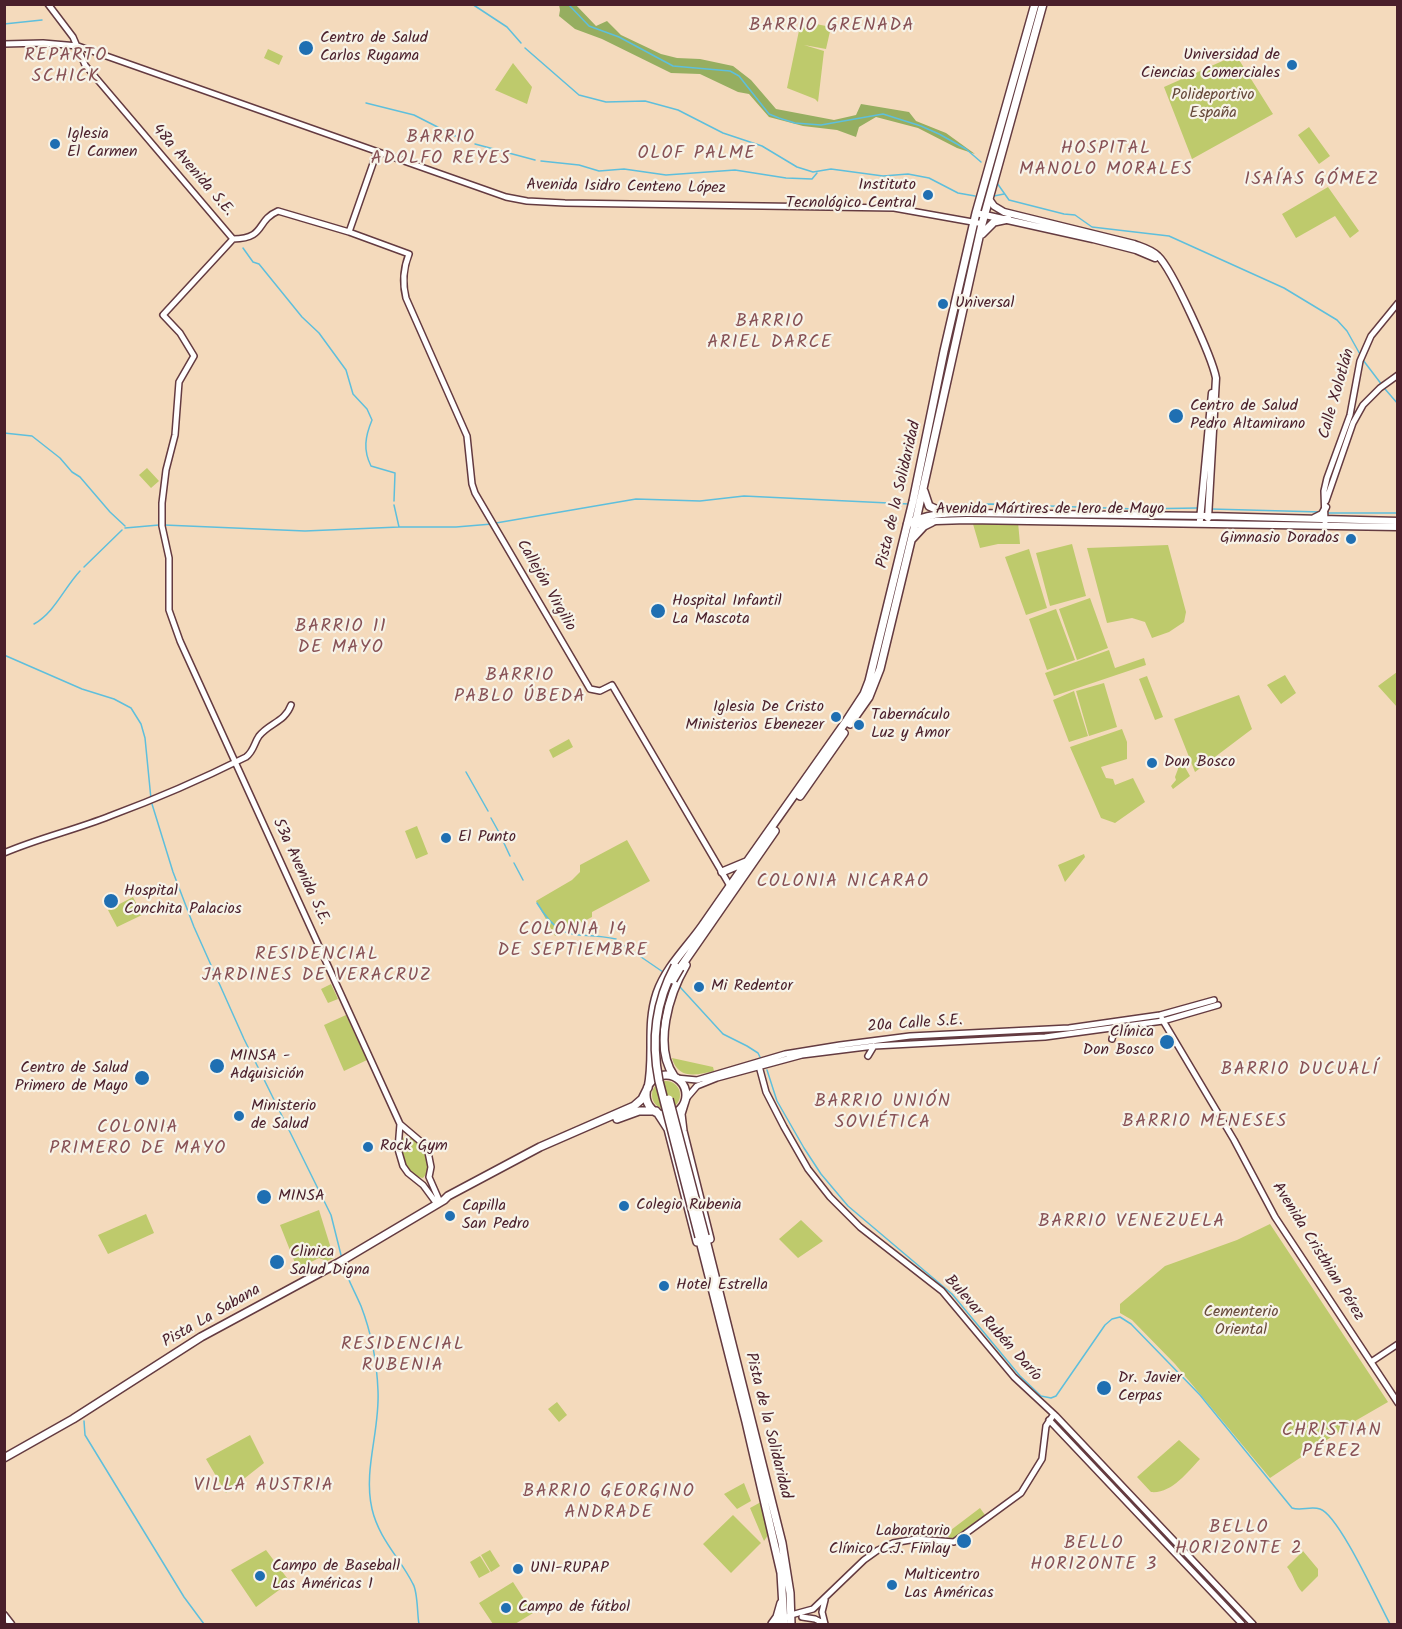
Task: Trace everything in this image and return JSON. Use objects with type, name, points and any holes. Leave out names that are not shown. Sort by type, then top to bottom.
[{"type":"main road","name":"Pista de la Solidaridad","points":[[677,967],[705,932],[869,697],[880,669],[910,540],[976,213],[1035,4]]},
{"type":"main road","name":"Pista de la Solidaridad","points":[[677,967],[689,944],[848,720],[864,694],[923,486],[982,224],[1043,4]]},
{"type":"main road","points":[[989,199],[994,206],[1004,212],[1149,249],[1167,268],[1214,371],[1216,387],[1205,511],[1200,524]]},
{"type":"main road","points":[[976,213],[1136,250],[1155,258]]},
{"type":"main road","points":[[978,242],[991,223],[1008,219]]},
{"type":"main road","points":[[1136,250],[1149,249]]},
{"type":"main road","points":[[1149,249],[1163,268],[1179,299],[1207,360],[1213,382],[1205,511],[1208,524]]},
{"type":"main road","points":[[923,486],[928,504],[944,513]]},
{"type":"main road","name":"Avenida Mártires de 1ero de Mayo","points":[[912,523],[944,513],[1205,511],[1310,519],[1325,513]]},
{"type":"main road","points":[[1325,513],[1336,520],[1398,521]]},
{"type":"main road","name":"Avenida Mártires de 1ero de Mayo","points":[[912,523],[967,520],[1208,524],[1325,513],[1398,527]]},
{"type":"main road","points":[[910,540],[924,526],[932,522]]},
{"type":"main road","points":[[722,872],[748,861]]},
{"type":"main road","name":"Pista de la Solidaridad","points":[[675,1077],[667,1064],[664,1050],[669,1005],[678,979],[705,932]]},
{"type":"main road","name":"Pista de la Solidaridad","points":[[647,1089],[650,1076],[650,1030],[655,1002],[667,971],[689,944]]},
{"type":"main road","points":[[677,967],[663,1010],[660,1036],[661,1062],[702,1236]]},
{"type":"main road","points":[[685,1100],[681,1107],[672,1113],[656,1112],[648,1103],[647,1089],[651,1082],[659,1076],[675,1077],[684,1086],[685,1100],[681,1114],[683,1131],[742,1367],[743,1384]]},
{"type":"main road","name":"Pista La Sabana","points":[[4,1458],[68,1422],[212,1330],[338,1263],[448,1196],[540,1147],[634,1106],[647,1089]]},
{"type":"main road","name":"Pista La Sabana","points":[[440,1202],[450,1200],[552,1146],[636,1111],[656,1112]]},
{"type":"main road","name":"Pista de la Solidaridad","points":[[656,1112],[668,1129],[714,1313],[728,1351]]},
{"type":"main road","name":"Pista de la Solidaridad","points":[[702,1236],[764,1497],[781,1573],[783,1594],[793,1619]]},
{"type":"main road","name":"Pista de la Solidaridad","points":[[702,1236],[743,1384],[782,1544],[793,1619]]},
{"type":"main road","name":"Pista La Sabana","points":[[4,1454],[21,1445],[27,1445]]},
{"type":"main road","points":[[774,1624],[783,1594]]},
{"type":"main road","points":[[4,1615],[11,1624]]},
{"type":"street","name":"48a Avenida S.E.","points":[[48,4],[78,46],[81,59],[88,70],[233,239]]},
{"type":"street","name":"Avenida Isidro Centeno López","points":[[4,44],[43,43],[78,46],[506,197],[527,201],[894,208],[982,224]]},
{"type":"street","points":[[233,239],[251,237],[272,214],[278,211],[349,232],[377,152]]},
{"type":"street","name":"Callejón Virgilio","points":[[349,232],[409,254],[403,287],[406,298],[464,427],[469,445],[472,484],[590,689],[600,691],[612,684],[730,886]]},
{"type":"street","name":"53a Avenida S.E.","points":[[233,239],[163,315],[180,333],[195,356],[179,382],[177,420],[166,470],[162,524],[169,558],[169,610],[191,664],[400,1124],[422,1143],[428,1152],[431,1167],[429,1177],[440,1202]]},
{"type":"street","name":"Calle Xolotlán","points":[[1325,513],[1324,491],[1352,405],[1360,360],[1371,336],[1398,303]]},
{"type":"street","name":"Calle Xolotlán","points":[[1325,513],[1353,423],[1368,398],[1398,375]]},
{"type":"street","points":[[1355,390],[1368,398]]},
{"type":"street","points":[[1352,405],[1355,410],[1353,423]]},
{"type":"street","points":[[4,853],[29,842],[108,817],[237,762],[251,753],[258,737],[284,718],[291,705]]},
{"type":"street","name":"20a Calle S.E.","points":[[675,1077],[697,1080],[802,1050],[891,1038],[1069,1028],[1161,1018],[1173,1017],[1216,1002],[1161,1018],[1115,1028],[1045,1037],[874,1046],[802,1055],[705,1082],[695,1088],[685,1100]]},
{"type":"street","points":[[1169,1031],[1169,1024],[1173,1017]]},
{"type":"street","name":"Avenida Cristhian Pérez","points":[[1161,1018],[1234,1140],[1275,1217],[1398,1402]]},
{"type":"street","points":[[1112,1040],[1115,1028]]},
{"type":"street","points":[[868,1056],[874,1046]]},
{"type":"street","name":"Bulevar Rubén Darío","points":[[759,1066],[766,1092],[774,1109],[797,1151],[820,1185],[860,1227],[942,1291],[994,1346],[1014,1377],[1054,1413],[1253,1624]]},
{"type":"street","name":"53a Avenida S.E.","points":[[400,1124],[398,1149],[400,1159],[408,1173],[440,1202]]},
{"type":"street","points":[[399,1136],[410,1132]]},
{"type":"street","points":[[420,1182],[429,1177]]},
{"type":"street","points":[[1371,1362],[1398,1344]]},
{"type":"street","points":[[774,1624],[814,1610],[864,1560],[878,1550],[916,1539],[954,1542],[1021,1493],[1041,1460],[1046,1426],[1054,1413]]},
{"type":"street","points":[[1049,1420],[1242,1624]]},
{"type":"street","points":[[825,1624],[822,1612],[826,1599]]},
{"type":"street","points":[[814,1610],[825,1624]]},
{"type":"street","points":[[793,1619],[815,1619],[825,1624]]},
{"type":"green space","points":[[559,5],[576,5],[596,26],[607,21],[621,35],[661,54],[733,66],[751,80],[776,109],[834,120],[856,115],[861,104],[909,112],[916,121],[946,133],[975,154],[957,148],[918,128],[876,117],[859,127],[856,137],[837,130],[803,126],[769,117],[749,94],[738,92],[700,74],[671,73],[602,39],[575,29],[559,16]]},
{"type":"green space","points":[[801,21],[831,27],[826,49],[804,45],[824,51],[818,102],[787,88]]},
{"type":"green space","points":[[268,49],[283,56],[279,65],[264,58]]},
{"type":"green space","name":"Polideportivo España","points":[[1236,55],[1273,114],[1192,159],[1164,87]]},
{"type":"green space","points":[[513,63],[532,87],[527,104],[495,90]]},
{"type":"green space","points":[[1309,127],[1330,156],[1319,164],[1298,135]]},
{"type":"green space","points":[[1328,187],[1359,231],[1350,238],[1335,216],[1296,238],[1282,214]]},
{"type":"green space","points":[[147,468],[159,481],[151,488],[139,475]]},
{"type":"green space","points":[[1018,522],[1020,544],[998,544],[980,548],[973,524]]},
{"type":"green space","points":[[1072,544],[1086,596],[1050,606],[1036,553]]},
{"type":"green space","points":[[1168,545],[1186,612],[1184,622],[1169,632],[1152,638],[1145,622],[1132,618],[1107,623],[1087,548]]},
{"type":"green space","points":[[1029,549],[1047,608],[1026,615],[1005,557]]},
{"type":"green space","points":[[1090,598],[1108,648],[1077,660],[1059,609]]},
{"type":"green space","points":[[1056,609],[1075,660],[1047,670],[1029,619]]},
{"type":"green space","points":[[1109,650],[1115,668],[1144,658],[1146,665],[1054,696],[1045,673]]},
{"type":"green space","points":[[1397,672],[1398,707],[1378,686]]},
{"type":"green space","points":[[1285,675],[1296,693],[1281,704],[1267,685]]},
{"type":"green space","points":[[1147,676],[1163,717],[1155,720],[1139,679]]},
{"type":"green space","points":[[1104,683],[1117,727],[1089,736],[1076,691]]},
{"type":"green space","points":[[1074,691],[1088,736],[1069,742],[1053,700]]},
{"type":"green space","points":[[1239,695],[1252,729],[1195,772],[1174,719]]},
{"type":"green space","points":[[1122,729],[1127,742],[1127,759],[1101,767],[1106,778],[1113,779],[1115,785],[1133,778],[1145,802],[1115,823],[1101,818],[1070,747]]},
{"type":"green space","points":[[569,739],[573,747],[553,758],[549,750]]},
{"type":"green space","points":[[1182,762],[1190,776],[1173,789],[1171,786],[1176,780],[1177,765]]},
{"type":"green space","points":[[417,826],[428,854],[416,859],[405,831]]},
{"type":"green space","points":[[627,840],[650,881],[592,912],[592,917],[555,936],[536,901],[572,880],[580,872],[580,865]]},
{"type":"green space","points":[[1084,854],[1085,857],[1065,882],[1058,865]]},
{"type":"green space","points":[[133,897],[142,915],[117,927],[108,910]]},
{"type":"green space","points":[[331,984],[338,999],[328,1003],[321,989]]},
{"type":"green space","points":[[346,1015],[367,1060],[344,1071],[324,1025]]},
{"type":"green space","points":[[672,1058],[713,1067],[714,1071],[683,1073]]},
{"type":"green space","points":[[666,1081],[676,1085],[680,1095],[676,1105],[666,1109],[656,1105],[652,1095],[656,1085]]},
{"type":"green space","points":[[404,1137],[411,1138],[425,1153],[428,1166],[423,1178],[412,1172],[404,1162],[401,1149]]},
{"type":"green space","points":[[319,1210],[334,1258],[327,1261],[319,1258],[305,1265],[299,1273],[280,1225]]},
{"type":"green space","points":[[146,1214],[154,1233],[108,1254],[98,1235]]},
{"type":"green space","points":[[801,1220],[823,1241],[798,1258],[779,1239]]},
{"type":"green space","name":"Cementerio Oriental","points":[[1270,1224],[1388,1402],[1355,1421],[1270,1478],[1175,1364],[1132,1320],[1120,1313],[1120,1304],[1165,1266],[1237,1240]]},
{"type":"green space","points":[[557,1402],[567,1415],[559,1422],[548,1409]]},
{"type":"green space","points":[[250,1435],[264,1463],[226,1493],[206,1459]]},
{"type":"green space","points":[[1179,1440],[1200,1459],[1172,1486],[1158,1492],[1151,1492],[1137,1477]]},
{"type":"green space","points":[[744,1483],[751,1501],[737,1509],[724,1494]]},
{"type":"green space","points":[[761,1502],[768,1535],[764,1541],[750,1508]]},
{"type":"green space","points":[[980,1508],[985,1515],[952,1541],[947,1533]]},
{"type":"green space","points":[[733,1515],[761,1543],[731,1573],[703,1544]]},
{"type":"green space","name":"Campo de Baseball Las Américas 1","points":[[266,1550],[290,1582],[256,1607],[231,1570]]},
{"type":"green space","points":[[490,1550],[500,1566],[491,1572],[481,1555]]},
{"type":"green space","points":[[1303,1551],[1318,1569],[1318,1576],[1302,1592],[1287,1567]]},
{"type":"green space","points":[[480,1556],[490,1572],[479,1578],[470,1562]]},
{"type":"green space","name":"Campo de fútbol","points":[[513,1582],[533,1613],[515,1624],[493,1624],[479,1603]]},
{"type":"waterway","points":[[472,4],[507,27],[521,43]]},
{"type":"waterway","points":[[568,4],[589,26],[619,37],[673,66],[730,71],[739,76],[769,114],[779,118],[795,123],[821,125],[883,114],[939,134],[966,149],[981,162]]},
{"type":"waterway","points":[[4,24],[42,20]]},
{"type":"waterway","points":[[525,48],[579,95],[606,102],[645,101],[678,110],[723,133],[762,146],[797,167],[813,172],[831,169],[883,176],[908,174],[929,178],[958,193],[975,196]]},
{"type":"waterway","points":[[366,103],[414,115],[467,142]]},
{"type":"waterway","points":[[475,144],[535,160]]},
{"type":"waterway","points":[[541,161],[579,165],[599,171],[624,169],[666,175],[735,170],[786,178],[812,179],[817,173]]},
{"type":"waterway","points":[[997,183],[1009,200],[1075,215],[1092,227],[1169,236],[1284,288],[1337,320],[1347,331],[1361,356]]},
{"type":"waterway","points":[[994,196],[1004,194]]},
{"type":"waterway","points":[[243,248],[302,317],[319,333],[346,370],[353,394],[367,409],[372,420],[366,443],[371,466],[395,473],[394,501]]},
{"type":"waterway","points":[[1363,360],[1382,385]]},
{"type":"waterway","points":[[1385,389],[1398,404]]},
{"type":"waterway","points":[[4,433],[32,436],[80,477],[125,526]]},
{"type":"waterway","points":[[496,523],[636,499],[700,501],[744,496],[909,504]]},
{"type":"waterway","points":[[394,505],[399,527],[456,527],[492,524]]},
{"type":"waterway","points":[[936,505],[1198,508]]},
{"type":"waterway","points":[[1211,509],[1321,512]]},
{"type":"waterway","points":[[1325,513],[1398,513]]},
{"type":"waterway","points":[[125,528],[159,525]]},
{"type":"waterway","points":[[164,525],[305,531],[399,527]]},
{"type":"waterway","points":[[84,567],[122,530]]},
{"type":"waterway","points":[[34,624],[48,613],[80,571]]},
{"type":"waterway","points":[[4,655],[131,708],[141,724],[145,738],[151,799]]},
{"type":"waterway","points":[[466,772],[488,811]]},
{"type":"waterway","points":[[152,804],[173,872],[194,927],[244,1039],[331,1215],[341,1255]]},
{"type":"waterway","points":[[491,818],[501,836]]},
{"type":"waterway","points":[[503,841],[510,856]]},
{"type":"waterway","points":[[514,863],[523,880]]},
{"type":"waterway","points":[[537,903],[546,917],[563,931],[616,939]]},
{"type":"waterway","points":[[625,946],[663,972]]},
{"type":"waterway","points":[[680,987],[723,1034],[747,1046],[760,1057]]},
{"type":"waterway","points":[[767,1070],[777,1101],[821,1174],[848,1206],[952,1294],[1020,1376],[1041,1396],[1051,1398],[1056,1396],[1105,1325],[1112,1319],[1120,1317],[1131,1324],[1200,1395],[1292,1508],[1317,1508],[1328,1515],[1348,1543],[1390,1624]]},
{"type":"waterway","points":[[343,1265],[365,1316],[376,1370],[378,1406],[369,1480],[372,1509],[380,1530],[415,1588],[419,1624]]},
{"type":"waterway","points":[[84,1421],[85,1435],[184,1597],[204,1624]]},
{"type":"place","name":"Centro de Salud Carlos Rugama","points":[[306,48]]},
{"type":"place","name":"Universidad de Ciencias Comerciales","points":[[1292,65]]},
{"type":"place","name":"Iglesia El Carmen","points":[[55,144]]},
{"type":"place","name":"Instituto Tecnológico Central","points":[[928,195]]},
{"type":"place","name":"Universal","points":[[943,304]]},
{"type":"place","name":"Centro de Salud Pedro Altamirano","points":[[1176,416]]},
{"type":"place","name":"Gimnasio Dorados","points":[[1351,539]]},
{"type":"place","name":"Hospital Infantil La Mascota","points":[[658,611]]},
{"type":"place","name":"Iglesia De Cristo Ministerios Ebenezer","points":[[836,717]]},
{"type":"place","name":"Tabernáculo Luz y Amor","points":[[859,725]]},
{"type":"place","name":"Don Bosco","points":[[1152,763]]},
{"type":"place","name":"El Punto","points":[[446,838]]},
{"type":"place","name":"Hospital Conchita Palacios","points":[[111,901]]},
{"type":"place","name":"Mi Redentor","points":[[699,987]]},
{"type":"place","name":"Clínica Don Bosco","points":[[1167,1042]]},
{"type":"place","name":"MINSA - Adquisición","points":[[217,1066]]},
{"type":"place","name":"Centro de Salud Primero de Mayo","points":[[142,1078]]},
{"type":"place","name":"Ministerio de Salud","points":[[239,1116]]},
{"type":"place","name":"Rock Gym","points":[[368,1147]]},
{"type":"place","name":"MINSA","points":[[264,1197]]},
{"type":"place","name":"Colegio Rubenia","points":[[624,1206]]},
{"type":"place","name":"Capilla San Pedro","points":[[450,1216]]},
{"type":"place","name":"Clinica Salud Digna","points":[[277,1262]]},
{"type":"place","name":"Hotel Estrella","points":[[664,1286]]},
{"type":"place","name":"Dr. Javier Cerpas","points":[[1104,1388]]},
{"type":"place","name":"Laboratorio Clínico C.J. Finlay","points":[[964,1541]]},
{"type":"place","name":"UNI-RUPAP","points":[[518,1569]]},
{"type":"place","name":"Campo de Baseball Las Américas 1","points":[[260,1576]]},
{"type":"place","name":"Multicentro Las Américas","points":[[892,1585]]},
{"type":"place","name":"Campo de fútbol","points":[[506,1608]]},
{"type":"district","name":"BARRIO GRENADA","points":[[832,27]]},
{"type":"district","name":"REPARTO SCHICK","points":[[66,67]]},
{"type":"district","name":"BARRIO ADOLFO REYES","points":[[441,149]]},
{"type":"district","name":"OLOF PALME","points":[[697,155]]},
{"type":"district","name":"HOSPITAL MANOLO MORALES","points":[[1106,160]]},
{"type":"district","name":"ISAÍAS GÓMEZ","points":[[1312,181]]},
{"type":"district","name":"BARRIO ARIEL DARCE","points":[[770,333]]},
{"type":"district","name":"BARRIO 11 DE MAYO","points":[[341,638]]},
{"type":"district","name":"BARRIO PABLO ÚBEDA","points":[[520,687]]},
{"type":"district","name":"COLONIA NICARAO","points":[[843,883]]},
{"type":"district","name":"COLONIA 14 DE SEPTIEMBRE","points":[[573,941]]},
{"type":"district","name":"RESIDENCIAL JARDINES DE VERACRUZ","points":[[317,966]]},
{"type":"district","name":"BARRIO DUCUALÍ","points":[[1300,1071]]},
{"type":"district","name":"BARRIO UNIÓN SOVIÉTICA","points":[[883,1113]]},
{"type":"district","name":"BARRIO MENESES","points":[[1205,1123]]},
{"type":"district","name":"COLONIA PRIMERO DE MAYO","points":[[138,1139]]},
{"type":"district","name":"BARRIO VENEZUELA","points":[[1132,1223]]},
{"type":"district","name":"RESIDENCIAL RUBENIA","points":[[403,1356]]},
{"type":"district","name":"CHRISTIAN PÉREZ","points":[[1332,1442]]},
{"type":"district","name":"VILLA AUSTRIA","points":[[264,1487]]},
{"type":"district","name":"BARRIO GEORGINO ANDRADE","points":[[609,1503]]},
{"type":"district","name":"BELLO HORIZONTE 2","points":[[1239,1540]]},
{"type":"district","name":"BELLO HORIZONTE 3","points":[[1094,1555]]}]
